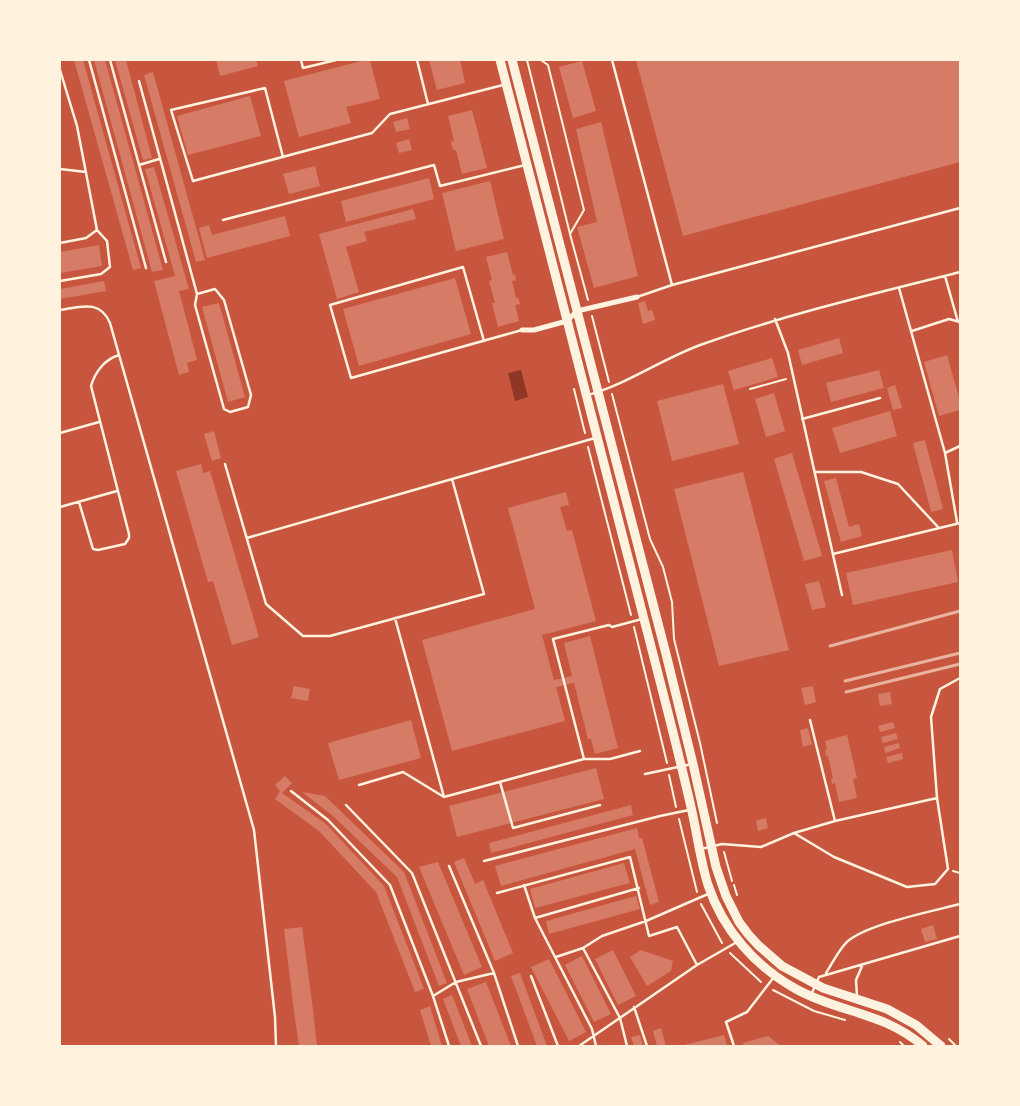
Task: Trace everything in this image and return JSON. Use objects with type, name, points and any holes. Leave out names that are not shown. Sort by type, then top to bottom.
[{"type":"main road","points":[[514,60],[538,162],[693,764],[720,882],[739,922],[758,945],[782,966],[816,985],[875,1004],[901,1016],[916,1025],[941,1046]]},
{"type":"main road","points":[[500,62],[682,766],[700,849],[712,892],[729,928],[738,941],[749,954],[775,976],[810,996],[882,1020],[909,1035],[923,1046]]},
{"type":"street","points":[[522,330],[534,330],[567,321],[576,311],[637,296]]},
{"type":"lane","points":[[89,60],[146,268]]},
{"type":"lane","points":[[110,60],[166,262]]},
{"type":"lane","points":[[301,60],[303,68],[336,60]]},
{"type":"lane","points":[[417,60],[428,104]]},
{"type":"lane","points":[[500,62],[514,60]]},
{"type":"lane","points":[[612,60],[672,285]]},
{"type":"lane","points":[[60,70],[77,126],[97,230],[107,241],[110,267],[101,274],[60,281]]},
{"type":"lane","points":[[139,81],[198,294],[195,305],[224,409],[230,412],[248,407],[251,395],[224,300],[215,289],[198,294]]},
{"type":"lane","points":[[283,157],[265,88],[171,110],[193,181],[372,134],[390,114],[518,82]]},
{"type":"lane","points":[[139,164],[160,159]]},
{"type":"lane","points":[[223,220],[434,165],[440,186],[538,162]]},
{"type":"lane","points":[[60,169],[86,172]]},
{"type":"lane","points":[[637,296],[960,208]]},
{"type":"lane","points":[[60,243],[86,238],[97,230]]},
{"type":"lane","points":[[484,341],[463,267],[330,304],[351,378],[484,341],[522,330]]},
{"type":"lane","points":[[586,396],[611,388],[632,376],[700,345],[775,319],[960,272]]},
{"type":"lane","points":[[945,276],[959,322]]},
{"type":"lane","points":[[832,554],[959,523],[945,453],[899,288]]},
{"type":"lane","points":[[60,310],[92,306],[104,312],[110,323],[254,830],[275,1017],[276,1046]]},
{"type":"lane","points":[[775,319],[788,354],[842,595]]},
{"type":"lane","points":[[912,331],[949,319],[959,322]]},
{"type":"lane","points":[[79,502],[93,548],[98,550],[125,544],[129,534],[92,392],[93,380],[104,364],[111,358],[119,355]]},
{"type":"lane","points":[[802,419],[880,398]]},
{"type":"lane","points":[[60,433],[99,422]]},
{"type":"lane","points":[[247,538],[608,434]]},
{"type":"lane","points":[[945,453],[960,446]]},
{"type":"lane","points":[[225,464],[266,604],[303,636],[330,636],[484,594],[452,479]]},
{"type":"lane","points":[[814,472],[861,472],[898,484],[938,527]]},
{"type":"lane","points":[[60,507],[117,491]]},
{"type":"lane","points":[[395,618],[444,797]]},
{"type":"lane","points":[[584,759],[553,640],[609,625],[612,627],[644,619]]},
{"type":"lane","points":[[794,833],[834,857],[906,888],[935,884],[948,869],[937,798],[931,717],[940,689],[960,678]]},
{"type":"lane","points":[[810,720],[835,821]]},
{"type":"lane","points":[[359,784],[402,772],[444,797],[584,759],[610,759],[640,751]]},
{"type":"lane","points":[[646,774],[693,764]]},
{"type":"lane","points":[[500,782],[513,828],[600,806]]},
{"type":"lane","points":[[291,791],[328,820],[390,885],[433,996],[449,1046]]},
{"type":"lane","points":[[700,849],[722,844],[761,847],[794,833],[835,821],[937,798]]},
{"type":"lane","points":[[346,805],[412,873],[482,1046]]},
{"type":"lane","points":[[484,861],[660,816],[703,807]]},
{"type":"lane","points":[[497,893],[630,857],[639,888],[649,936],[677,927],[697,965]]},
{"type":"lane","points":[[449,866],[494,973],[518,1046]]},
{"type":"lane","points":[[524,885],[535,918],[594,1036],[596,1046]]},
{"type":"lane","points":[[535,918],[639,888]]},
{"type":"lane","points":[[556,957],[583,948],[602,936],[646,921],[712,892]]},
{"type":"lane","points":[[825,975],[845,943],[860,933],[875,927],[960,904]]},
{"type":"lane","points":[[810,996],[819,977],[960,936]]},
{"type":"lane","points":[[579,1046],[697,965],[738,941]]},
{"type":"lane","points":[[583,948],[620,1018],[627,1046]]},
{"type":"lane","points":[[858,1000],[856,980],[863,964]]},
{"type":"lane","points":[[734,1046],[726,1022],[747,1012],[782,966]]},
{"type":"lane","points":[[433,996],[456,982],[494,973]]},
{"type":"lane","points":[[531,976],[558,1046]]},
{"type":"lane","points":[[634,1007],[646,1046]]},
{"type":"path","points":[[527,60],[570,234],[650,539],[663,567],[672,602],[674,639],[718,826]]},
{"type":"path","points":[[542,60],[548,66],[584,210],[570,234]]},
{"type":"path","points":[[750,389],[793,376]]},
{"type":"path","points":[[722,844],[738,897]]},
{"type":"path","points":[[947,1038],[956,1046]]},
{"type":"shaded area","points":[[521,370],[528,397],[515,401],[508,373]]},
{"type":"building","points":[[74,60],[83,60],[141,268],[133,270]]},
{"type":"building","points":[[94,60],[105,60],[163,270],[152,272]]},
{"type":"building","points":[[115,60],[126,60],[152,158],[143,160]]},
{"type":"building","points":[[216,60],[256,60],[258,66],[220,76]]},
{"type":"building","points":[[370,60],[380,99],[346,107],[351,123],[299,137],[284,81]]},
{"type":"building","points":[[429,60],[460,60],[465,83],[437,90]]},
{"type":"building","points":[[636,60],[960,60],[960,162],[683,236]]},
{"type":"building","points":[[582,61],[596,111],[573,118],[559,67]]},
{"type":"building","points":[[153,72],[205,260],[196,262],[144,75]]},
{"type":"building","points":[[250,96],[261,136],[188,155],[177,116]]},
{"type":"building","points":[[472,110],[487,168],[462,174],[456,150],[453,150],[451,142],[454,141],[448,116]]},
{"type":"building","points":[[407,118],[410,129],[396,132],[393,122]]},
{"type":"building","points":[[601,122],[638,276],[594,288],[577,227],[597,222],[576,129]]},
{"type":"building","points":[[409,139],[412,150],[399,153],[396,143]]},
{"type":"building","points":[[315,166],[320,186],[289,194],[283,174]]},
{"type":"building","points":[[154,167],[189,289],[179,291],[197,360],[187,363],[189,372],[179,375],[154,281],[175,276],[145,169]]},
{"type":"building","points":[[429,178],[434,199],[346,222],[341,201]]},
{"type":"building","points":[[490,181],[504,239],[456,251],[442,193]]},
{"type":"building","points":[[413,209],[416,219],[364,232],[367,241],[346,247],[359,292],[337,299],[319,234]]},
{"type":"building","points":[[285,216],[290,236],[207,258],[199,228],[209,225],[212,235]]},
{"type":"building","points":[[99,245],[102,266],[60,273],[60,252]]},
{"type":"building","points":[[507,252],[513,275],[515,274],[516,280],[512,281],[516,298],[518,298],[520,304],[515,305],[519,321],[498,327],[492,303],[495,303],[489,281],[492,280],[486,257]]},
{"type":"building","points":[[455,278],[471,334],[359,366],[343,309]]},
{"type":"building","points":[[104,281],[106,291],[60,299],[60,289]]},
{"type":"building","points":[[645,301],[648,311],[652,310],[655,320],[643,324],[638,303]]},
{"type":"building","points":[[219,303],[245,397],[228,402],[202,307]]},
{"type":"building","points":[[839,338],[843,353],[802,365],[798,350]]},
{"type":"building","points":[[947,355],[960,401],[960,410],[939,416],[924,362]]},
{"type":"building","points":[[772,358],[778,377],[734,390],[728,371]]},
{"type":"building","points":[[879,370],[884,388],[831,402],[826,383]]},
{"type":"building","points":[[723,384],[739,444],[672,461],[657,401]]},
{"type":"building","points":[[895,385],[902,408],[893,410],[887,388]]},
{"type":"building","points":[[774,393],[785,431],[766,437],[755,399]]},
{"type":"building","points":[[890,411],[897,436],[840,453],[832,428]]},
{"type":"building","points":[[214,431],[221,458],[212,461],[204,434]]},
{"type":"building","points":[[925,440],[943,509],[931,512],[913,443]]},
{"type":"building","points":[[792,453],[822,556],[804,561],[774,459]]},
{"type":"building","points":[[201,464],[203,473],[210,471],[259,637],[232,645],[213,581],[208,582],[176,471]]},
{"type":"building","points":[[743,472],[789,650],[719,666],[674,489]]},
{"type":"building","points":[[836,478],[849,527],[859,524],[862,536],[841,542],[824,481]]},
{"type":"building","points":[[566,492],[569,505],[560,507],[567,531],[572,530],[596,621],[542,635],[554,680],[572,676],[564,643],[590,636],[618,748],[595,754],[591,739],[588,739],[574,683],[556,687],[565,721],[452,751],[422,640],[535,609],[508,508]]},
{"type":"building","points":[[952,550],[958,582],[853,605],[846,573]]},
{"type":"building","points":[[819,581],[826,607],[812,610],[805,584]]},
{"type":"building","points":[[294,686],[310,689],[308,701],[291,698]]},
{"type":"building","points":[[813,686],[816,702],[805,705],[801,688]]},
{"type":"building","points":[[890,692],[892,704],[880,706],[878,694]]},
{"type":"building","points":[[411,720],[421,758],[339,780],[328,743]]},
{"type":"building","points":[[893,722],[895,728],[880,732],[878,726]]},
{"type":"building","points":[[808,728],[812,744],[803,747],[800,730]]},
{"type":"building","points":[[896,733],[898,739],[883,743],[881,737]]},
{"type":"building","points":[[847,735],[857,778],[853,779],[857,798],[839,802],[835,783],[832,784],[831,779],[833,778],[828,756],[826,756],[825,741]]},
{"type":"building","points":[[899,743],[900,748],[885,753],[884,747]]},
{"type":"building","points":[[902,753],[903,759],[888,763],[886,757]]},
{"type":"building","points":[[596,768],[604,799],[457,837],[449,806]]},
{"type":"building","points":[[285,776],[292,783],[282,793],[326,824],[384,886],[424,989],[415,992],[376,892],[319,831],[275,799],[280,791],[275,785]]},
{"type":"building","points":[[302,792],[325,796],[404,872],[447,983],[439,986],[397,877],[333,816]]},
{"type":"building","points":[[631,805],[633,815],[491,853],[489,843]]},
{"type":"building","points":[[766,818],[768,828],[758,831],[756,821]]},
{"type":"building","points":[[637,828],[639,838],[642,838],[659,902],[650,905],[635,849],[501,886],[495,866]]},
{"type":"building","points":[[464,858],[475,884],[483,880],[513,953],[495,961],[454,862]]},
{"type":"building","points":[[438,862],[482,967],[464,975],[419,867]]},
{"type":"building","points":[[624,863],[630,883],[535,908],[530,889]]},
{"type":"building","points":[[636,896],[640,909],[549,934],[546,921]]},
{"type":"building","points":[[933,925],[937,939],[925,942],[921,929]]},
{"type":"building","points":[[302,927],[317,1046],[299,1046],[294,1012],[284,929]]},
{"type":"building","points":[[613,950],[636,996],[618,1005],[595,959]]},
{"type":"building","points":[[641,950],[673,961],[671,971],[647,986],[630,957]]},
{"type":"building","points":[[582,956],[611,1014],[594,1022],[565,965]]},
{"type":"building","points":[[549,959],[586,1032],[569,1041],[531,967]]},
{"type":"building","points":[[520,973],[547,1046],[537,1046],[511,976]]},
{"type":"building","points":[[486,982],[511,1046],[489,1046],[467,989]]},
{"type":"building","points":[[452,995],[472,1046],[461,1046],[443,999]]},
{"type":"building","points":[[430,1006],[442,1046],[431,1046],[420,1010]]},
{"type":"building","points":[[661,1028],[666,1046],[657,1046],[653,1031]]},
{"type":"building","points":[[640,1035],[643,1046],[634,1046],[631,1037]]},
{"type":"building","points":[[724,1035],[727,1046],[684,1046],[684,1045]]},
{"type":"building","points":[[768,1036],[781,1046],[744,1046],[743,1043]]},
{"type":"railway","points":[[830,646],[960,611]]},
{"type":"railway","points":[[845,681],[960,653]]},
{"type":"railway","points":[[846,692],[960,664]]}]
